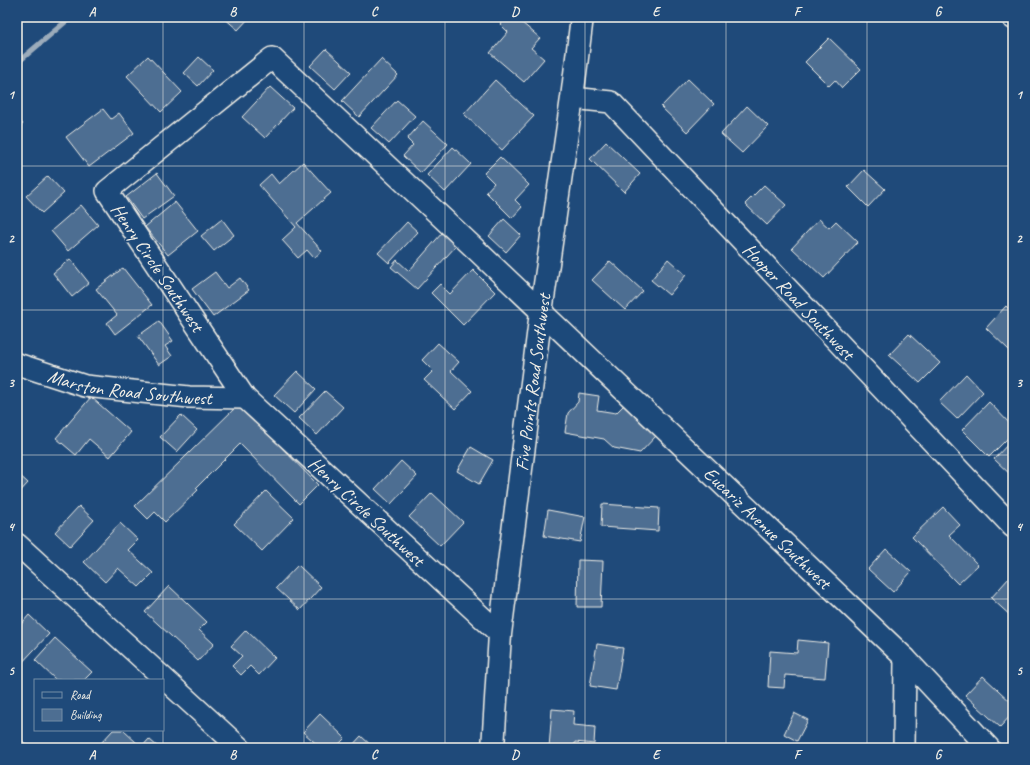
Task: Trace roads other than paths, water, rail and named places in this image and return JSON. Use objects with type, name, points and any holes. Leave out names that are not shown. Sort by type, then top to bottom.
[{"type":"main road","name":"Five Points Road Southwest","points":[[493,748],[500,634],[541,312],[572,98],[582,17]]},
{"type":"street","name":"Henry Circle Southwest","points":[[500,634],[245,398],[107,191],[272,58],[464,237],[541,312]]},
{"type":"street","name":"Hooper Road Southwest","points":[[572,98],[611,102],[1013,527]]},
{"type":"street","name":"Eucariz Avenue Southwest","points":[[541,312],[904,658],[989,748]]},
{"type":"street","name":"Marston Road Southwest","points":[[17,364],[85,386],[190,397],[245,398]]},
{"type":"street","points":[[17,544],[240,748]]},
{"type":"street","points":[[904,658],[904,748]]},
{"type":"waterway","points":[[17,63],[71,17]]}]
